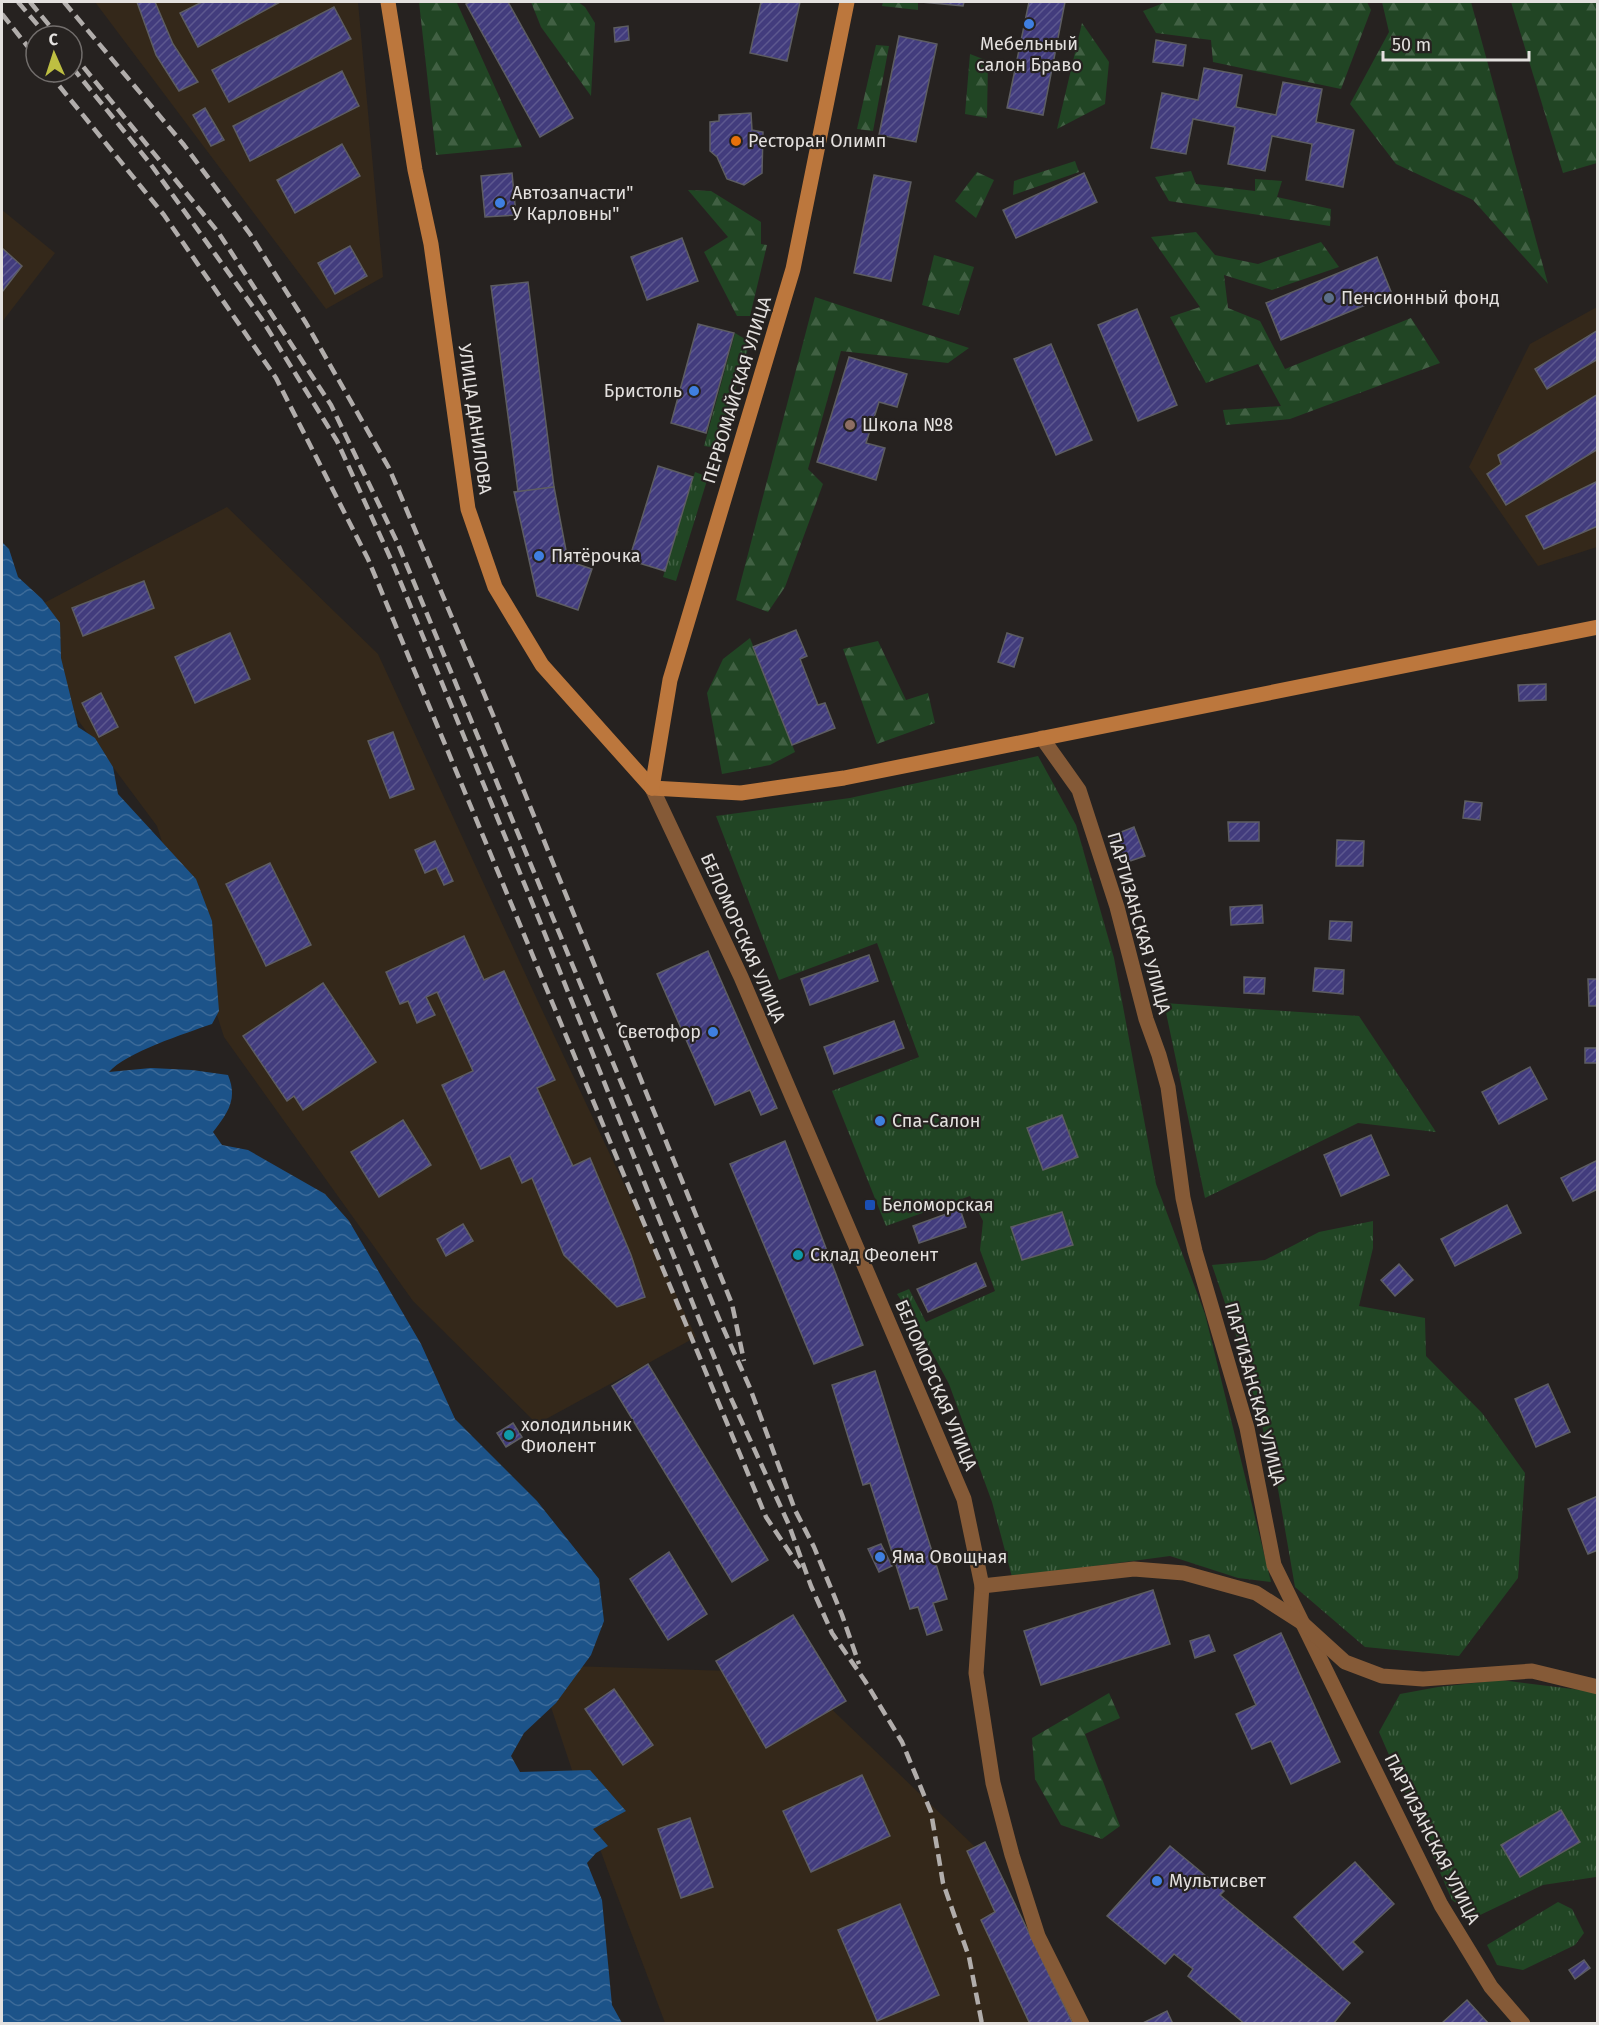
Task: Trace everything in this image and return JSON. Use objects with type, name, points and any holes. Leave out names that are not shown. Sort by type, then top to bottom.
[{"type":"main road","name":"УЛИЦА ДАНИЛОВА","points":[[388,2],[415,170],[431,244],[468,509],[495,587],[542,665],[652,788]]},
{"type":"main road","name":"ПЕРВОМАЙСКАЯ УЛИЦА","points":[[652,788],[670,680],[793,269],[847,2]]},
{"type":"main road","points":[[652,788],[741,793],[844,778],[1598,627]]},
{"type":"street","name":"ПАРТИЗАНСКАЯ УЛИЦА","points":[[1042,738],[1078,790],[1117,907],[1146,1019],[1168,1087],[1183,1198],[1195,1251],[1247,1428],[1274,1565],[1441,1905],[1491,1987],[1523,2024]]},
{"type":"street","name":"БЕЛОМОРСКАЯ УЛИЦА","points":[[652,788],[741,977],[964,1499],[982,1586],[976,1673],[993,1784],[1012,1855],[1038,1936],[1082,2024]]},
{"type":"street","points":[[982,1586],[1134,1569],[1184,1573],[1256,1593],[1301,1622],[1345,1662],[1382,1676],[1423,1679],[1532,1671],[1598,1687]]},
{"type":"shaded area","points":[[95,2],[358,2],[383,277],[326,309]]},
{"type":"shaded area","points":[[2,210],[55,253],[2,322]]},
{"type":"shaded area","points":[[1597,307],[1597,547],[1538,566],[1469,467],[1530,344]]},
{"type":"shaded area","points":[[227,507],[378,654],[696,1337],[537,1424],[413,1301],[224,1037],[157,826],[54,688],[42,604]]},
{"type":"shaded area","points":[[537,1665],[794,1673],[997,1868],[1072,2023],[665,2023],[586,1812]]},
{"type":"green space","points":[[419,2],[458,2],[522,147],[436,155]]},
{"type":"green space","points":[[531,2],[578,2],[585,7],[595,23],[591,96],[541,27]]},
{"type":"green space","points":[[883,2],[918,2],[918,10],[882,6]]},
{"type":"green space","points":[[1166,2],[1367,2],[1371,10],[1341,89],[1213,62],[1211,40],[1156,33],[1143,11]]},
{"type":"green space","points":[[1382,2],[1471,2],[1548,284],[1473,200],[1396,164],[1350,104],[1389,32]]},
{"type":"green space","points":[[1511,2],[1597,2],[1597,163],[1563,173]]},
{"type":"green space","points":[[1082,23],[1109,62],[1105,104],[1057,129]]},
{"type":"green space","points":[[876,45],[889,46],[873,131],[857,129]]},
{"type":"green space","points":[[970,54],[988,61],[987,118],[965,114]]},
{"type":"green space","points":[[1075,161],[1079,172],[1013,195],[1014,181]]},
{"type":"green space","points":[[1191,171],[1196,184],[1255,191],[1255,179],[1282,181],[1277,197],[1331,209],[1330,226],[1169,201],[1155,177]]},
{"type":"green space","points":[[977,172],[994,180],[976,218],[955,201]]},
{"type":"green space","points":[[688,190],[711,191],[761,222],[761,244],[767,245],[750,316],[737,316],[704,252],[728,237]]},
{"type":"green space","points":[[1196,232],[1215,255],[1258,264],[1321,242],[1339,267],[1272,290],[1224,275],[1228,308],[1260,321],[1285,369],[1411,318],[1440,363],[1290,419],[1226,425],[1223,410],[1281,406],[1258,364],[1206,383],[1170,317],[1200,307],[1151,237]]},
{"type":"green space","points":[[934,255],[974,267],[959,315],[922,305]]},
{"type":"green space","points":[[815,297],[969,348],[948,363],[841,351],[808,469],[823,484],[785,587],[768,612],[736,600]]},
{"type":"green space","points":[[735,333],[750,342],[717,448],[704,446]]},
{"type":"green space","points":[[695,472],[708,477],[676,581],[663,577]]},
{"type":"green space","points":[[750,638],[795,752],[770,765],[722,774],[707,693],[723,659]]},
{"type":"green space","points":[[878,641],[906,700],[928,693],[935,723],[877,744],[843,649]]},
{"type":"green space","points":[[1038,756],[1076,825],[1114,958],[1156,1184],[1205,1314],[1271,1582],[1238,1578],[1170,1556],[1012,1577],[992,1502],[949,1384],[920,1330],[897,1294],[909,1289],[926,1322],[995,1291],[980,1250],[983,1221],[970,1196],[886,1226],[832,1091],[919,1057],[877,943],[779,980],[716,816],[850,798]]},
{"type":"green space","points":[[1164,1003],[1359,1016],[1436,1132],[1358,1123],[1205,1198]]},
{"type":"green space","points":[[1373,1221],[1373,1248],[1359,1306],[1425,1318],[1426,1356],[1482,1413],[1525,1473],[1518,1578],[1459,1656],[1365,1647],[1295,1587],[1278,1489],[1261,1422],[1241,1350],[1212,1265],[1265,1260],[1319,1232]]},
{"type":"green space","points":[[1501,1680],[1597,1692],[1597,1876],[1543,1885],[1476,1917],[1452,1900],[1379,1732],[1400,1694]]},
{"type":"green space","points":[[1109,1693],[1120,1718],[1085,1734],[1120,1826],[1102,1839],[1061,1825],[1035,1779],[1032,1738]]},
{"type":"green space","points":[[1558,1902],[1572,1909],[1584,1933],[1575,1945],[1523,1970],[1497,1965],[1487,1945]]},
{"type":"water","points":[[2,542],[9,549],[18,577],[42,599],[60,623],[61,658],[78,727],[95,738],[113,767],[118,794],[196,879],[212,921],[219,1011],[212,1024],[142,1051],[109,1072],[151,1068],[228,1075],[232,1099],[227,1112],[213,1132],[222,1145],[248,1150],[325,1194],[349,1221],[421,1344],[455,1419],[537,1501],[599,1579],[604,1621],[591,1655],[556,1703],[524,1733],[511,1756],[520,1772],[590,1770],[626,1811],[593,1829],[608,1846],[596,1853],[587,1863],[602,1900],[612,2005],[622,2023],[2,2023]]},
{"type":"building","points":[[137,2],[155,2],[173,44],[198,82],[179,91],[156,55]]},
{"type":"building","points":[[202,2],[280,2],[198,47],[180,13]]},
{"type":"building","points":[[470,2],[508,2],[573,118],[540,137],[466,4]]},
{"type":"building","points":[[761,2],[800,2],[787,61],[750,53]]},
{"type":"building","points":[[921,2],[964,2],[963,6]]},
{"type":"building","points":[[1029,2],[1065,2],[1043,115],[1007,108]]},
{"type":"building","points":[[334,7],[351,39],[229,102],[212,70]]},
{"type":"building","points":[[628,26],[629,40],[615,42],[614,28]]},
{"type":"building","points":[[899,36],[937,44],[916,142],[879,135]]},
{"type":"building","points":[[1156,40],[1186,45],[1183,66],[1153,62]]},
{"type":"building","points":[[1204,68],[1242,75],[1236,107],[1276,115],[1283,82],[1322,89],[1316,122],[1354,130],[1343,187],[1306,180],[1312,144],[1272,136],[1265,171],[1228,164],[1235,127],[1193,119],[1186,154],[1151,148],[1162,93],[1198,100]]},
{"type":"building","points":[[342,71],[359,106],[250,161],[233,126]]},
{"type":"building","points":[[205,108],[224,140],[211,146],[193,115]]},
{"type":"building","name":"Ресторан Олимп","points":[[751,113],[752,130],[763,132],[762,173],[744,185],[727,179],[717,157],[710,151],[710,122],[719,121],[719,115]]},
{"type":"building","points":[[342,144],[360,176],[295,213],[277,180]]},
{"type":"building","points":[[512,173],[516,215],[485,217],[481,176]]},
{"type":"building","points":[[1084,173],[1097,202],[1016,238],[1003,210]]},
{"type":"building","points":[[874,175],[911,182],[891,281],[854,273]]},
{"type":"building","points":[[682,238],[698,281],[647,300],[631,257]]},
{"type":"building","points":[[350,246],[367,276],[335,294],[318,263]]},
{"type":"building","points":[[2,248],[22,266],[2,292]]},
{"type":"building","name":"Пенсионный фонд","points":[[1377,257],[1392,294],[1281,340],[1266,303]]},
{"type":"building","points":[[528,282],[554,487],[518,492],[491,286]]},
{"type":"building","points":[[1137,309],[1177,405],[1138,421],[1098,325]]},
{"type":"building","points":[[698,324],[734,333],[706,433],[671,423]]},
{"type":"building","points":[[1598,330],[1598,359],[1547,389],[1535,369]]},
{"type":"building","points":[[1051,344],[1092,440],[1056,455],[1014,359]]},
{"type":"building","name":"Школа №8","points":[[849,357],[907,374],[897,407],[879,402],[866,443],[885,448],[876,480],[817,462]]},
{"type":"building","points":[[1598,394],[1598,449],[1506,505],[1487,474],[1501,464],[1498,455]]},
{"type":"building","points":[[658,466],[693,477],[665,571],[629,560]]},
{"type":"building","points":[[1598,481],[1598,526],[1544,549],[1526,516]]},
{"type":"building","points":[[554,487],[568,561],[592,569],[578,610],[537,596],[514,492]]},
{"type":"building","points":[[144,581],[154,608],[83,636],[72,608]]},
{"type":"building","points":[[796,630],[807,656],[800,659],[818,705],[825,703],[835,728],[792,745],[753,647]]},
{"type":"building","points":[[230,633],[250,679],[195,703],[175,657]]},
{"type":"building","points":[[1007,633],[1023,638],[1014,667],[998,662]]},
{"type":"building","points":[[1546,684],[1546,700],[1519,701],[1518,685]]},
{"type":"building","points":[[101,693],[118,727],[99,737],[82,703]]},
{"type":"building","points":[[393,732],[414,789],[390,798],[368,741]]},
{"type":"building","points":[[1465,801],[1482,803],[1480,820],[1463,818]]},
{"type":"building","points":[[1228,822],[1259,822],[1259,841],[1229,841]]},
{"type":"building","points":[[1134,827],[1145,856],[1121,864],[1111,836]]},
{"type":"building","points":[[1337,840],[1364,841],[1363,866],[1336,866]]},
{"type":"building","points":[[435,841],[453,881],[444,885],[436,868],[425,873],[415,850]]},
{"type":"building","points":[[270,863],[311,945],[266,966],[226,884]]},
{"type":"building","points":[[1262,905],[1263,923],[1231,925],[1230,907]]},
{"type":"building","points":[[1330,921],[1352,922],[1351,941],[1329,939]]},
{"type":"building","points":[[464,936],[484,980],[504,971],[555,1080],[537,1088],[573,1166],[590,1158],[631,1255],[645,1297],[617,1307],[564,1255],[532,1178],[522,1183],[510,1156],[481,1169],[442,1085],[473,1071],[437,992],[426,997],[435,1015],[417,1023],[408,1001],[400,1004],[386,972]]},
{"type":"building","name":"Светофор","points":[[708,951],[777,1108],[761,1115],[750,1090],[715,1105],[657,974]]},
{"type":"building","points":[[869,955],[878,981],[810,1005],[801,979]]},
{"type":"building","points":[[1315,968],[1344,970],[1343,994],[1313,991]]},
{"type":"building","points":[[1244,977],[1265,978],[1264,994],[1244,993]]},
{"type":"building","points":[[1588,979],[1598,979],[1598,1006],[1589,1006]]},
{"type":"building","points":[[323,983],[376,1062],[303,1110],[294,1096],[287,1101],[243,1036]]},
{"type":"building","points":[[894,1021],[904,1048],[834,1074],[824,1047]]},
{"type":"building","points":[[1585,1048],[1598,1048],[1598,1063],[1585,1063]]},
{"type":"building","points":[[1530,1067],[1547,1099],[1499,1124],[1482,1092]]},
{"type":"building","points":[[1062,1115],[1078,1157],[1043,1170],[1027,1128]]},
{"type":"building","points":[[403,1120],[431,1165],[379,1197],[351,1152]]},
{"type":"building","points":[[1371,1135],[1389,1175],[1341,1196],[1324,1155]]},
{"type":"building","name":"Склад Феолент","points":[[785,1141],[863,1345],[814,1364],[730,1164]]},
{"type":"building","points":[[1598,1160],[1598,1189],[1573,1201],[1561,1178]]},
{"type":"building","points":[[1507,1205],[1521,1233],[1455,1266],[1441,1239]]},
{"type":"building","points":[[960,1209],[966,1227],[919,1243],[913,1226]]},
{"type":"building","points":[[1062,1212],[1073,1245],[1022,1260],[1011,1227]]},
{"type":"building","points":[[463,1224],[473,1241],[446,1256],[437,1239]]},
{"type":"building","points":[[976,1263],[986,1286],[928,1312],[917,1289]]},
{"type":"building","points":[[1399,1264],[1413,1280],[1395,1296],[1381,1280]]},
{"type":"building","points":[[648,1364],[768,1560],[732,1582],[612,1386]]},
{"type":"building","points":[[875,1371],[947,1599],[933,1603],[942,1630],[927,1635],[918,1607],[910,1609],[870,1483],[863,1485],[832,1385]]},
{"type":"building","points":[[1548,1384],[1570,1432],[1536,1447],[1515,1399]]},
{"type":"building","name":"холодильник Фиолент","points":[[513,1423],[522,1437],[506,1447],[497,1433]]},
{"type":"building","points":[[1598,1496],[1598,1550],[1588,1554],[1568,1509]]},
{"type":"building","points":[[881,1544],[892,1566],[879,1572],[868,1549]]},
{"type":"building","points":[[669,1552],[707,1614],[668,1640],[630,1579]]},
{"type":"building","points":[[1153,1590],[1170,1644],[1041,1685],[1024,1631]]},
{"type":"building","points":[[793,1615],[846,1701],[766,1748],[716,1661]]},
{"type":"building","points":[[1281,1633],[1340,1762],[1291,1784],[1271,1741],[1252,1749],[1236,1714],[1256,1705],[1234,1655]]},
{"type":"building","points":[[1209,1635],[1215,1651],[1195,1658],[1190,1641]]},
{"type":"building","points":[[614,1689],[653,1745],[623,1765],[585,1709]]},
{"type":"building","points":[[862,1775],[890,1836],[811,1872],[783,1811]]},
{"type":"building","points":[[1561,1810],[1580,1842],[1520,1877],[1501,1845]]},
{"type":"building","points":[[690,1818],[713,1887],[681,1898],[658,1829]]},
{"type":"building","points":[[985,1842],[1073,2024],[1030,2024],[981,1920],[995,1912],[967,1851]]},
{"type":"building","points":[[1170,1846],[1224,1891],[1220,1895],[1350,2003],[1333,2024],[1245,2024],[1188,1976],[1193,1969],[1174,1954],[1165,1964],[1107,1916]]},
{"type":"building","points":[[1355,1862],[1394,1904],[1353,1942],[1363,1952],[1343,1970],[1294,1917]]},
{"type":"building","points":[[900,1904],[939,1995],[877,2021],[838,1930]]},
{"type":"building","points":[[1584,1960],[1590,1968],[1575,1979],[1569,1970]]},
{"type":"building","points":[[1467,2000],[1489,2024],[1442,2023],[1454,2012]]},
{"type":"building","points":[[1167,2011],[1173,2024],[1141,2024]]},
{"type":"railway","points":[[18,2],[37,24]]},
{"type":"railway","points":[[30,2],[48,24]]},
{"type":"railway","points":[[64,2],[184,145],[250,234],[306,323],[389,468],[493,715],[732,1304],[744,1361]]},
{"type":"railway","points":[[2,14],[24,42]]},
{"type":"railway","points":[[84,68],[218,232],[331,405],[398,544],[720,1321],[750,1388],[795,1510],[814,1547],[859,1664]]},
{"type":"railway","points":[[84,82],[149,162],[261,318],[337,441],[394,566],[538,917],[729,1394],[789,1525],[811,1586],[832,1633],[865,1681],[902,1742],[931,1812],[943,1883],[969,1957],[982,2024]]},
{"type":"railway","points":[[58,84],[164,215],[276,378],[368,559],[766,1517],[800,1568]]},
{"type":"place","name":"Мебельный салон Браво","points":[[1029,24]]},
{"type":"place","name":"Ресторан Олимп","points":[[736,141]]},
{"type":"place","name":"Автозапчасти\" У Карловны\"","points":[[500,203]]},
{"type":"place","name":"Пенсионный фонд","points":[[1329,298]]},
{"type":"place","name":"Бристоль","points":[[694,391]]},
{"type":"place","name":"Школа №8","points":[[850,425]]},
{"type":"place","name":"Пятёрочка","points":[[539,556]]},
{"type":"place","name":"Светофор","points":[[713,1032]]},
{"type":"place","name":"Спа-Салон","points":[[880,1121]]},
{"type":"place","name":"Беломорская","points":[[870,1205]]},
{"type":"place","name":"Склад Феолент","points":[[798,1255]]},
{"type":"place","name":"холодильник Фиолент","points":[[509,1435]]},
{"type":"place","name":"Яма Овощная","points":[[880,1557]]},
{"type":"place","name":"Мультисвет","points":[[1157,1881]]}]
